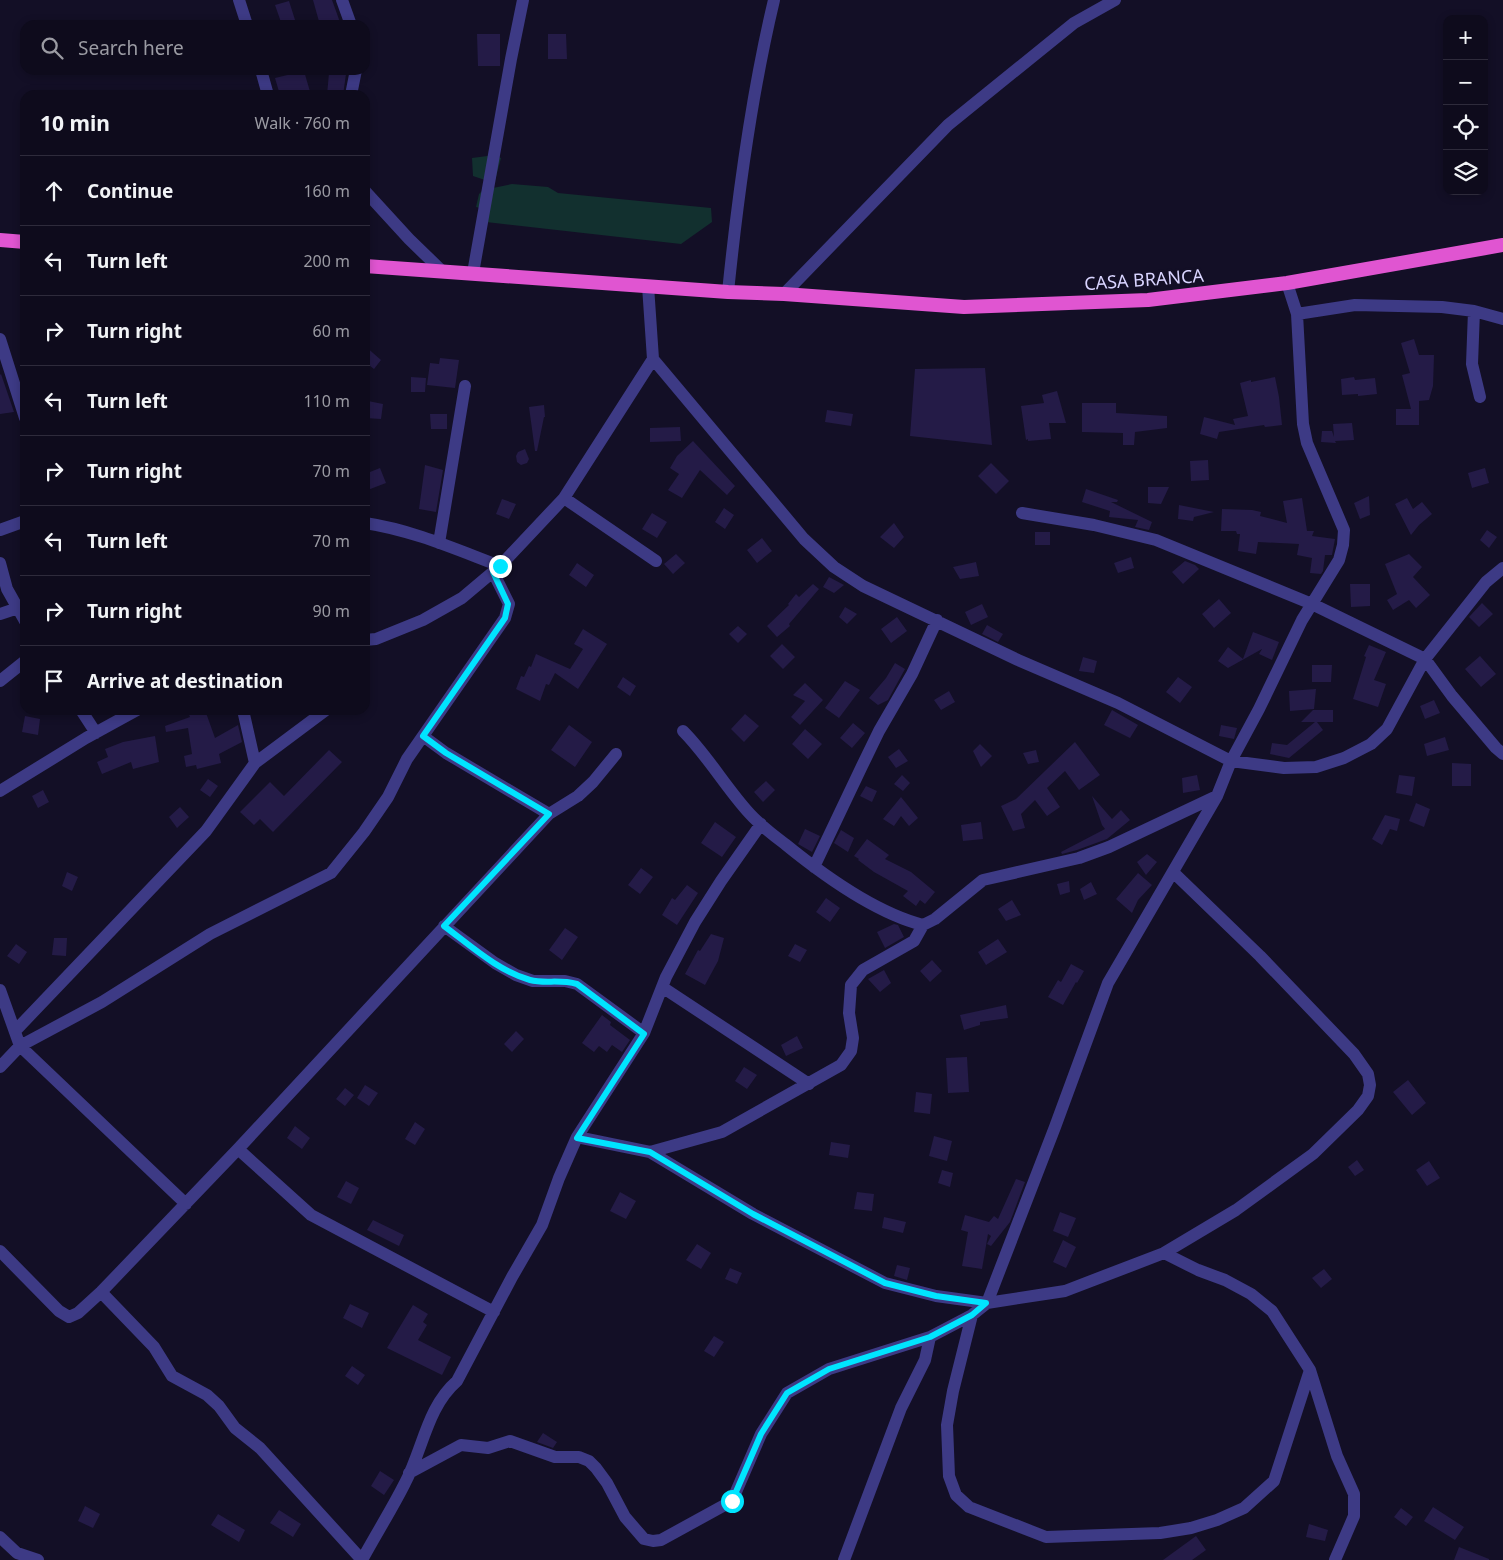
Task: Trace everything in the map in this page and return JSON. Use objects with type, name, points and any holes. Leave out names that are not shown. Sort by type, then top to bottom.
[{"type":"highway","points":[[0,240],[20,242]]},
{"type":"highway","name":"CASA BRANCA","points":[[370,266],[728,292],[964,306],[1148,300],[1287,284],[1503,245]]},
{"type":"street","points":[[239,0],[245,20]]},
{"type":"street","points":[[342,0],[349,20]]},
{"type":"street","points":[[474,273],[523,0]]},
{"type":"street","points":[[784,294],[948,125],[1074,23],[1115,0]]},
{"type":"street","points":[[728,292],[739,183],[770,3]]},
{"type":"street","points":[[262,75],[267,90]]},
{"type":"street","points":[[352,90],[355,75]]},
{"type":"street","points":[[370,197],[443,272]]},
{"type":"street","points":[[410,1473],[461,1445],[488,1448],[510,1441],[555,1457],[579,1456],[590,1461],[596,1468],[607,1483],[625,1517],[644,1539],[652,1541],[661,1540],[732,1501],[761,1434],[787,1393],[829,1369],[930,1337],[972,1315],[986,1303],[1055,1127],[1108,983],[1217,796],[1231,761],[1259,709],[1302,620],[1339,560],[1344,530],[1307,443],[1296,314],[1287,284]]},
{"type":"street","points":[[648,286],[653,359],[804,539],[834,567],[863,586],[1018,660],[1118,703],[1231,761],[1284,768],[1316,767],[1344,758],[1371,744],[1387,729],[1425,659],[1486,582],[1503,568]]},
{"type":"street","points":[[1296,314],[1355,305],[1442,307],[1474,311],[1503,319]]},
{"type":"street","points":[[1474,311],[1472,364],[1480,397]]},
{"type":"street","points":[[0,339],[20,402]]},
{"type":"street","points":[[370,640],[376,639],[422,620],[462,598],[496,569],[564,498],[653,359]]},
{"type":"street","points":[[439,543],[465,386]]},
{"type":"street","points":[[564,498],[656,561]]},
{"type":"street","points":[[1022,512],[1094,524],[1156,540],[1312,604],[1425,659],[1452,696],[1503,754]]},
{"type":"street","points":[[0,530],[20,523]]},
{"type":"street","points":[[0,1067],[20,1046],[102,1002],[210,934],[330,873],[364,832],[388,797],[407,759],[505,618],[508,604],[496,569],[439,543],[401,530],[370,524]]},
{"type":"street","points":[[0,563],[7,589],[20,612]]},
{"type":"street","points":[[0,614],[18,608]]},
{"type":"street","points":[[814,867],[862,766],[912,674],[937,620]]},
{"type":"street","points":[[0,681],[20,665]]},
{"type":"street","points":[[84,715],[96,733]]},
{"type":"street","points":[[0,791],[128,715]]},
{"type":"street","points":[[244,715],[255,763]]},
{"type":"street","points":[[15,1031],[206,831],[255,763],[319,715]]},
{"type":"street","points":[[683,731],[696,744],[750,814],[814,867],[860,898],[911,922],[923,925]]},
{"type":"street","points":[[423,736],[446,753],[549,814]]},
{"type":"street","points":[[0,1252],[59,1311],[69,1317],[78,1313],[101,1292],[238,1149],[549,814],[578,796],[593,782],[616,754]]},
{"type":"street","points":[[650,1152],[722,1132],[841,1066],[851,1051],[853,1038],[849,1013],[851,985],[863,970],[914,941],[923,925],[935,918],[983,880],[1079,858],[1109,847],[1217,796]]},
{"type":"street","points":[[101,1292],[154,1347],[172,1376],[213,1400],[236,1428],[260,1448],[362,1560],[410,1473],[437,1403],[446,1390],[457,1381],[542,1224],[559,1178],[577,1138],[644,1034],[662,987],[695,922],[761,824]]},
{"type":"street","points":[[577,1138],[650,1152],[753,1214],[885,1283],[936,1296],[986,1303],[1065,1290],[1164,1253],[1236,1210],[1313,1154],[1358,1110],[1368,1096],[1370,1085],[1368,1074],[1354,1054],[1260,956],[1174,872]]},
{"type":"street","points":[[444,926],[507,971],[533,981],[565,981],[577,984],[644,1034]]},
{"type":"street","points":[[662,987],[809,1084]]},
{"type":"street","points":[[0,990],[20,1046],[186,1204]]},
{"type":"street","points":[[238,1149],[311,1215],[494,1312]]},
{"type":"street","points":[[1164,1253],[1198,1270],[1225,1280],[1251,1294],[1272,1311],[1310,1370],[1334,1448],[1354,1494],[1354,1516],[1335,1560]]},
{"type":"street","points":[[972,1315],[953,1390],[947,1425],[949,1476],[956,1495],[969,1506],[1002,1521],[1046,1537],[1160,1533],[1191,1528],[1217,1520],[1244,1508],[1274,1481],[1310,1370]]},
{"type":"street","points":[[844,1560],[901,1408],[925,1360],[930,1337]]},
{"type":"street","points":[[0,1537],[17,1553],[38,1560]]},
{"type":"green space","points":[[495,155],[501,158],[493,188],[512,184],[548,187],[558,193],[711,208],[712,222],[681,244],[486,222],[488,210],[476,207],[479,194],[484,189],[485,180],[473,176],[472,158]]},
{"type":"building","points":[[313,0],[332,0],[339,20],[319,20]]},
{"type":"building","points":[[289,1],[295,20],[280,20],[275,5]]},
{"type":"building","points":[[477,34],[500,34],[500,66],[478,66]]},
{"type":"building","points":[[548,34],[566,34],[567,59],[548,59]]},
{"type":"building","points":[[287,75],[305,75],[310,90],[279,90],[275,78]]},
{"type":"building","points":[[329,75],[346,75],[344,90],[327,90]]},
{"type":"building","points":[[1414,339],[1419,355],[1434,355],[1433,386],[1429,400],[1419,401],[1419,425],[1396,425],[1396,409],[1411,409],[1402,375],[1410,373],[1401,343]]},
{"type":"building","points":[[370,350],[381,360],[374,369],[370,366]]},
{"type":"building","points":[[440,358],[459,360],[455,388],[427,385],[430,363],[439,364]]},
{"type":"building","points":[[985,368],[992,445],[910,436],[915,369]]},
{"type":"building","points":[[1,374],[14,412],[0,414]]},
{"type":"building","points":[[411,377],[426,378],[425,392],[411,392]]},
{"type":"building","points":[[1275,377],[1282,425],[1265,427],[1264,425],[1219,432],[1217,439],[1200,434],[1204,417],[1235,425],[1233,419],[1248,416],[1240,383]]},
{"type":"building","points":[[1354,377],[1355,380],[1375,378],[1377,394],[1342,395],[1341,379]]},
{"type":"building","points":[[1057,391],[1066,423],[1049,423],[1051,439],[1026,440],[1021,406],[1044,403],[1042,395]]},
{"type":"building","points":[[370,401],[383,404],[381,419],[370,418]]},
{"type":"building","points":[[1082,403],[1116,403],[1116,413],[1167,416],[1167,428],[1135,432],[1134,445],[1123,445],[1123,433],[1082,432]]},
{"type":"building","points":[[544,405],[545,417],[537,451],[535,451],[529,407]]},
{"type":"building","points":[[827,410],[853,414],[851,426],[825,422]]},
{"type":"building","points":[[430,414],[447,414],[447,429],[431,429]]},
{"type":"building","points":[[1352,423],[1354,440],[1335,441],[1336,443],[1321,442],[1322,431],[1332,431],[1334,437],[1333,424]]},
{"type":"building","points":[[680,427],[681,441],[650,442],[650,428]]},
{"type":"building","points":[[693,441],[735,486],[727,495],[700,470],[682,498],[668,490],[679,474],[670,468],[677,456]]},
{"type":"building","points":[[525,449],[529,459],[527,463],[521,465],[517,462],[516,456],[518,452]]},
{"type":"building","points":[[1208,460],[1209,480],[1191,481],[1190,461]]},
{"type":"building","points":[[991,463],[1009,481],[996,494],[978,476]]},
{"type":"building","points":[[425,465],[443,470],[436,512],[419,509]]},
{"type":"building","points":[[380,468],[386,483],[370,489],[370,472]]},
{"type":"building","points":[[1485,468],[1489,483],[1472,488],[1468,473]]},
{"type":"building","points":[[1148,487],[1169,487],[1161,504],[1148,503]]},
{"type":"building","points":[[1086,489],[1118,500],[1117,502],[1111,502],[1152,522],[1149,530],[1135,527],[1138,520],[1109,517],[1110,511],[1082,502]]},
{"type":"building","points":[[1369,496],[1370,515],[1360,519],[1354,503]]},
{"type":"building","points":[[1302,498],[1307,531],[1314,531],[1312,536],[1335,539],[1332,555],[1325,555],[1321,574],[1310,573],[1312,558],[1297,555],[1299,544],[1258,542],[1256,554],[1238,551],[1240,534],[1237,534],[1236,531],[1221,531],[1222,509],[1252,510],[1261,512],[1260,516],[1287,523],[1283,501]]},
{"type":"building","points":[[1407,498],[1413,509],[1422,502],[1432,514],[1411,535],[1395,504]]},
{"type":"building","points":[[502,499],[516,504],[509,519],[496,514]]},
{"type":"building","points":[[1179,505],[1214,512],[1194,517],[1193,521],[1178,519]]},
{"type":"building","points":[[724,508],[734,515],[725,529],[715,522]]},
{"type":"building","points":[[652,513],[667,522],[657,538],[642,529]]},
{"type":"building","points":[[894,523],[904,537],[894,548],[880,537]]},
{"type":"building","points":[[1487,530],[1497,537],[1489,548],[1480,540]]},
{"type":"building","points":[[1035,532],[1050,532],[1050,545],[1035,545]]},
{"type":"building","points":[[762,538],[772,551],[757,563],[747,550]]},
{"type":"building","points":[[676,554],[685,563],[673,574],[664,564]]},
{"type":"building","points":[[1409,554],[1422,567],[1413,577],[1430,595],[1416,608],[1409,600],[1393,610],[1387,600],[1397,594],[1385,564]]},
{"type":"building","points":[[1131,557],[1134,568],[1118,573],[1114,563]]},
{"type":"building","points":[[1185,561],[1199,569],[1183,584],[1172,572]]},
{"type":"building","points":[[976,562],[979,576],[960,579],[953,567]]},
{"type":"building","points":[[577,563],[594,575],[586,587],[569,575]]},
{"type":"building","points":[[829,577],[844,585],[834,593],[823,587]]},
{"type":"building","points":[[813,584],[819,589],[789,624],[790,626],[777,637],[767,626],[789,605],[796,594],[799,597]]},
{"type":"building","points":[[1350,584],[1370,584],[1370,606],[1351,607]]},
{"type":"building","points":[[1219,599],[1231,613],[1214,628],[1202,614]]},
{"type":"building","points":[[1482,603],[1493,614],[1479,627],[1469,617]]},
{"type":"building","points":[[982,604],[988,617],[971,625],[965,612]]},
{"type":"building","points":[[845,607],[857,614],[847,624],[839,617]]},
{"type":"building","points":[[897,617],[907,631],[891,643],[881,629]]},
{"type":"building","points":[[987,625],[1003,634],[998,642],[982,634]]},
{"type":"building","points":[[738,626],[747,634],[738,643],[729,634]]},
{"type":"building","points":[[583,629],[607,644],[578,689],[555,673],[549,685],[546,684],[540,701],[516,689],[521,676],[524,677],[529,666],[531,667],[536,654],[570,669],[583,649],[574,644]]},
{"type":"building","points":[[1253,632],[1279,642],[1272,660],[1259,654],[1262,649],[1228,668],[1218,661],[1228,647],[1243,659]]},
{"type":"building","points":[[782,644],[795,657],[783,669],[770,656]]},
{"type":"building","points":[[1369,645],[1386,652],[1374,680],[1386,684],[1378,707],[1353,699],[1366,657],[1364,656]]},
{"type":"building","points":[[1480,656],[1496,674],[1481,687],[1465,669]]},
{"type":"building","points":[[1083,657],[1097,661],[1094,673],[1079,671]]},
{"type":"building","points":[[895,663],[905,669],[888,700],[878,705],[869,698],[886,678]]},
{"type":"building","points":[[1312,665],[1332,665],[1331,682],[1312,682]]},
{"type":"building","points":[[623,677],[636,686],[630,696],[617,687]]},
{"type":"building","points":[[1178,677],[1192,687],[1180,703],[1166,692]]},
{"type":"building","points":[[845,681],[860,690],[839,718],[825,708]]},
{"type":"building","points":[[805,683],[823,700],[800,725],[791,717],[805,701],[793,695]]},
{"type":"building","points":[[1316,689],[1314,709],[1290,711],[1289,691]]},
{"type":"building","points":[[949,691],[955,702],[941,710],[934,700]]},
{"type":"building","points":[[1434,700],[1440,713],[1425,719],[1420,706]]},
{"type":"building","points":[[1112,710],[1138,725],[1130,738],[1104,725]]},
{"type":"building","points":[[1313,710],[1333,710],[1333,722],[1317,722],[1323,730],[1289,758],[1270,754],[1272,743],[1287,745],[1315,722],[1301,722]]},
{"type":"building","points":[[745,714],[759,726],[744,742],[731,729]]},
{"type":"building","points":[[189,715],[207,715],[215,738],[238,725],[242,742],[219,754],[221,763],[197,769],[196,765],[186,767],[184,756],[192,754],[188,728],[166,732],[165,726],[190,717]]},
{"type":"building","points":[[25,716],[40,719],[38,735],[22,732]]},
{"type":"building","points":[[853,723],[865,733],[852,748],[840,738]]},
{"type":"building","points":[[569,725],[592,742],[575,767],[551,750]]},
{"type":"building","points":[[1221,725],[1237,728],[1234,739],[1219,736]]},
{"type":"building","points":[[805,729],[822,744],[808,759],[792,744]]},
{"type":"building","points":[[155,736],[159,762],[133,769],[131,762],[102,774],[97,762],[108,757],[105,749],[123,742]]},
{"type":"building","points":[[1445,737],[1449,750],[1427,756],[1424,744]]},
{"type":"building","points":[[1075,742],[1100,775],[1079,790],[1065,771],[1047,788],[1060,807],[1047,816],[1035,800],[1021,814],[1025,828],[1013,831],[1001,806],[1016,799]]},
{"type":"building","points":[[980,744],[992,756],[981,767],[973,751]]},
{"type":"building","points":[[899,749],[908,761],[896,768],[888,757]]},
{"type":"building","points":[[329,750],[342,762],[273,832],[260,819],[254,825],[240,812],[270,782],[284,796]]},
{"type":"building","points":[[1036,750],[1039,762],[1028,764],[1023,753]]},
{"type":"building","points":[[1452,763],[1471,764],[1471,786],[1452,786]]},
{"type":"building","points":[[902,775],[910,783],[903,791],[894,784]]},
{"type":"building","points":[[1197,775],[1200,790],[1183,793],[1182,778]]},
{"type":"building","points":[[1399,775],[1415,777],[1412,796],[1396,793]]},
{"type":"building","points":[[208,779],[218,786],[210,797],[200,790]]},
{"type":"building","points":[[766,781],[775,790],[763,802],[754,792]]},
{"type":"building","points":[[866,786],[877,791],[872,802],[860,796]]},
{"type":"building","points":[[43,790],[49,802],[38,808],[32,796]]},
{"type":"building","points":[[1092,796],[1112,819],[1121,810],[1130,820],[1107,839],[1062,854],[1061,852],[1105,829]]},
{"type":"building","points":[[901,797],[918,818],[909,826],[901,816],[894,826],[883,819]]},
{"type":"building","points":[[1416,803],[1430,809],[1424,827],[1409,821]]},
{"type":"building","points":[[180,807],[189,817],[177,828],[169,817]]},
{"type":"building","points":[[1385,815],[1400,819],[1397,831],[1390,829],[1382,845],[1372,839]]},
{"type":"building","points":[[715,822],[736,837],[722,857],[701,843]]},
{"type":"building","points":[[981,822],[983,839],[963,841],[961,825]]},
{"type":"building","points":[[805,829],[820,836],[812,852],[798,844]]},
{"type":"building","points":[[841,830],[854,838],[848,852],[834,843]]},
{"type":"building","points":[[867,839],[889,855],[885,859],[911,872],[935,892],[925,904],[920,900],[916,906],[903,896],[908,891],[874,872],[854,856]]},
{"type":"building","points":[[1147,854],[1157,862],[1146,875],[1137,862]]},
{"type":"building","points":[[641,868],[653,877],[640,894],[628,885]]},
{"type":"building","points":[[67,872],[78,877],[72,891],[62,886]]},
{"type":"building","points":[[1138,873],[1152,885],[1138,900],[1132,913],[1116,899]]},
{"type":"building","points":[[1069,881],[1070,892],[1060,895],[1057,884]]},
{"type":"building","points":[[1091,882],[1097,894],[1084,900],[1080,889]]},
{"type":"building","points":[[687,885],[698,893],[677,925],[662,915],[672,898],[675,900]]},
{"type":"building","points":[[826,898],[840,908],[830,922],[816,912]]},
{"type":"building","points":[[1012,900],[1021,915],[1006,921],[998,909]]},
{"type":"building","points":[[894,924],[898,925],[904,937],[885,948],[877,932]]},
{"type":"building","points":[[565,928],[578,937],[562,960],[549,950]]},
{"type":"building","points":[[711,934],[724,938],[718,961],[705,985],[685,974],[698,950],[700,951]]},
{"type":"building","points":[[54,938],[67,938],[66,956],[52,955]]},
{"type":"building","points":[[998,939],[1007,952],[986,965],[978,952]]},
{"type":"building","points":[[16,944],[27,952],[19,964],[7,956]]},
{"type":"building","points":[[795,944],[807,950],[800,962],[788,956]]},
{"type":"building","points":[[932,960],[942,971],[930,982],[920,971]]},
{"type":"building","points":[[1071,964],[1084,971],[1063,1005],[1048,997],[1058,980],[1061,982]]},
{"type":"building","points":[[884,970],[891,983],[880,992],[868,979]]},
{"type":"building","points":[[1006,1005],[1008,1018],[980,1022],[980,1025],[964,1030],[960,1015]]},
{"type":"building","points":[[602,1015],[611,1022],[610,1025],[630,1040],[622,1052],[612,1045],[607,1052],[599,1046],[594,1052],[582,1043]]},
{"type":"building","points":[[516,1031],[524,1039],[512,1052],[504,1044]]},
{"type":"building","points":[[797,1036],[803,1048],[786,1056],[781,1045]]},
{"type":"building","points":[[967,1057],[969,1092],[948,1093],[946,1058]]},
{"type":"building","points":[[744,1067],[757,1075],[747,1089],[735,1081]]},
{"type":"building","points":[[1408,1080],[1426,1103],[1412,1115],[1393,1092]]},
{"type":"building","points":[[365,1085],[378,1093],[369,1106],[357,1098]]},
{"type":"building","points":[[345,1088],[354,1095],[345,1106],[336,1099]]},
{"type":"building","points":[[916,1092],[932,1094],[930,1114],[914,1112]]},
{"type":"building","points":[[415,1122],[425,1129],[415,1145],[405,1139]]},
{"type":"building","points":[[295,1126],[310,1138],[302,1149],[287,1138]]},
{"type":"building","points":[[934,1136],[952,1141],[947,1161],[929,1156]]},
{"type":"building","points":[[831,1142],[850,1145],[848,1158],[829,1155]]},
{"type":"building","points":[[1357,1160],[1364,1170],[1355,1176],[1348,1167]]},
{"type":"building","points":[[1429,1161],[1440,1178],[1427,1186],[1416,1170]]},
{"type":"building","points":[[942,1170],[953,1173],[950,1187],[938,1183]]},
{"type":"building","points":[[1016,1179],[1025,1182],[1010,1222],[991,1246],[987,1244],[991,1236],[988,1234],[982,1269],[962,1266],[968,1232],[961,1230],[965,1215],[989,1222],[994,1216],[998,1219]]},
{"type":"building","points":[[346,1181],[359,1188],[351,1204],[337,1197]]},
{"type":"building","points":[[620,1192],[636,1201],[626,1219],[610,1211]]},
{"type":"building","points":[[857,1192],[874,1194],[872,1211],[854,1209]]},
{"type":"building","points":[[1060,1212],[1076,1218],[1068,1237],[1053,1231]]},
{"type":"building","points":[[884,1217],[906,1222],[903,1233],[882,1228]]},
{"type":"building","points":[[373,1220],[404,1235],[399,1246],[367,1230]]},
{"type":"building","points":[[1063,1240],[1076,1247],[1066,1268],[1053,1262]]},
{"type":"building","points":[[697,1244],[711,1253],[701,1269],[686,1260]]},
{"type":"building","points":[[897,1265],[910,1268],[907,1280],[894,1276]]},
{"type":"building","points":[[730,1268],[742,1273],[737,1284],[725,1279]]},
{"type":"building","points":[[1324,1269],[1332,1279],[1321,1288],[1312,1278]]},
{"type":"building","points":[[350,1304],[369,1313],[362,1328],[343,1318]]},
{"type":"building","points":[[413,1305],[428,1314],[423,1322],[427,1325],[418,1340],[451,1357],[442,1375],[387,1348]]},
{"type":"building","points":[[714,1336],[724,1342],[714,1357],[704,1351]]},
{"type":"building","points":[[352,1366],[365,1375],[358,1385],[345,1376]]},
{"type":"building","points":[[543,1433],[557,1442],[553,1448],[537,1442]]},
{"type":"building","points":[[380,1471],[394,1480],[384,1495],[371,1486]]},
{"type":"building","points":[[85,1506],[100,1514],[93,1528],[78,1521]]},
{"type":"building","points":[[1433,1507],[1464,1527],[1455,1540],[1424,1521]]},
{"type":"building","points":[[1401,1508],[1413,1517],[1406,1526],[1394,1517]]},
{"type":"building","points":[[279,1510],[301,1524],[293,1537],[270,1523]]},
{"type":"building","points":[[218,1514],[245,1530],[239,1542],[211,1525]]},
{"type":"building","points":[[1309,1524],[1328,1530],[1325,1541],[1306,1537]]},
{"type":"building","points":[[1196,1536],[1206,1550],[1192,1560],[1163,1560]]},
{"type":"building","points":[[1459,1547],[1489,1559],[1489,1560],[1454,1560]]},
{"type":"route","points":[[500,566],[493,572],[508,604],[505,618],[423,736],[446,753],[549,814],[444,926],[495,963],[516,975],[533,981],[565,981],[577,984],[644,1034],[577,1138],[650,1152],[753,1214],[885,1283],[936,1296],[986,1303],[972,1315],[930,1337],[829,1369],[787,1393],[761,1434],[732,1501]]}]
